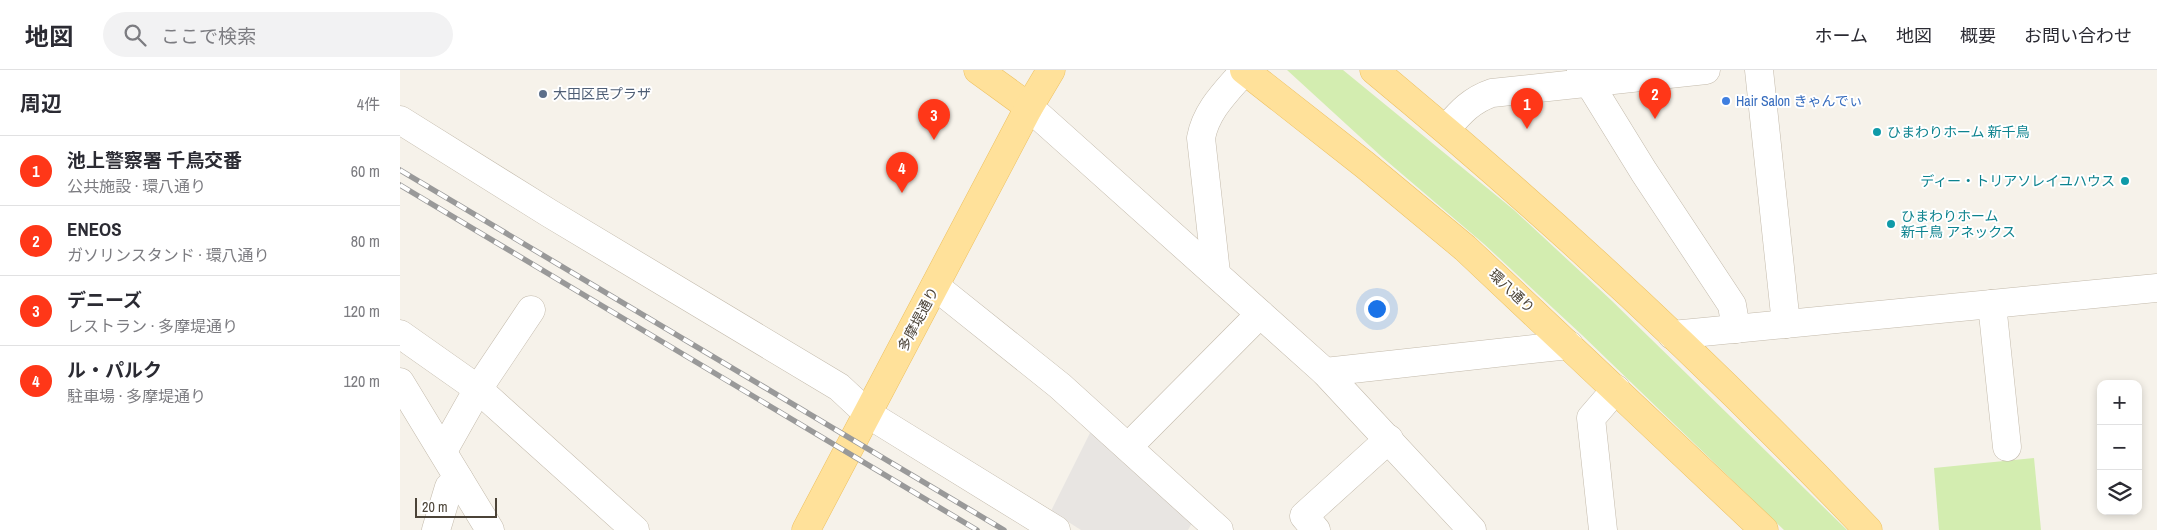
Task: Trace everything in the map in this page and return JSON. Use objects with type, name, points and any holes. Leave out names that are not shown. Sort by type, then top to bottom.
[{"type":"main road","points":[[978,70],[1029,107]]},
{"type":"main road","name":"多摩堤通り","points":[[806,530],[1029,107],[1051,70]]},
{"type":"main road","name":"環八通り","points":[[1244,70],[1365,165],[1465,248],[1764,530]]},
{"type":"main road","points":[[1374,70],[1545,216],[1672,335],[1811,470],[1868,530]]},
{"type":"street","points":[[1216,273],[1201,138],[1204,124],[1210,112],[1244,70]]},
{"type":"street","points":[[1446,130],[1468,105],[1478,98],[1492,93],[1585,76],[1706,70]]},
{"type":"street","points":[[1759,70],[1786,324]]},
{"type":"street","points":[[1585,76],[1732,305],[1736,329]]},
{"type":"street","points":[[1029,107],[1325,372],[1472,530]]},
{"type":"street","points":[[400,120],[549,213],[839,388],[868,414],[1056,530]]},
{"type":"street","points":[[935,286],[1060,386],[1219,530]]},
{"type":"street","points":[[1672,335],[2157,288]]},
{"type":"street","points":[[1992,304],[2007,447]]},
{"type":"street","points":[[443,451],[478,389],[530,310]]},
{"type":"street","points":[[1128,447],[1260,314]]},
{"type":"street","points":[[400,334],[478,389],[634,530]]},
{"type":"street","points":[[1325,372],[1569,345]]},
{"type":"street","points":[[400,382],[490,530]]},
{"type":"street","points":[[1603,530],[1591,418],[1616,389]]},
{"type":"street","points":[[1316,530],[1304,516],[1389,440]]},
{"type":"street","points":[[436,530],[449,487],[459,479]]},
{"type":"green space","points":[[1287,70],[1343,70],[1514,210],[1611,300],[1847,530],[1784,530],[1582,335],[1484,244],[1382,157]]},
{"type":"green space","points":[[2034,458],[2041,530],[1939,530],[1934,468]]},
{"type":"shaded area","points":[[1093,427],[1192,523],[1188,530],[1081,530],[1051,511]]},
{"type":"railway","points":[[400,170],[1004,530]]},
{"type":"railway","points":[[400,185],[977,530]]},
{"type":"place","name":"大田区民プラザ","points":[[543,94]]},
{"type":"place","name":"Hair Salon きゃんでぃ","points":[[1726,101]]},
{"type":"place","name":"ENEOS","points":[[1655,119]]},
{"type":"place","name":"池上警察署 千鳥交番","points":[[1527,129]]},
{"type":"place","name":"ひまわりホーム 新千鳥","points":[[1877,132]]},
{"type":"place","name":"デニーズ","points":[[934,140]]},
{"type":"place","name":"ディー・トリアソレイユハウス","points":[[2125,181]]},
{"type":"place","name":"ル・パルク","points":[[902,193]]},
{"type":"place","name":"ひまわりホーム 新千鳥 アネックス","points":[[1891,224]]}]
